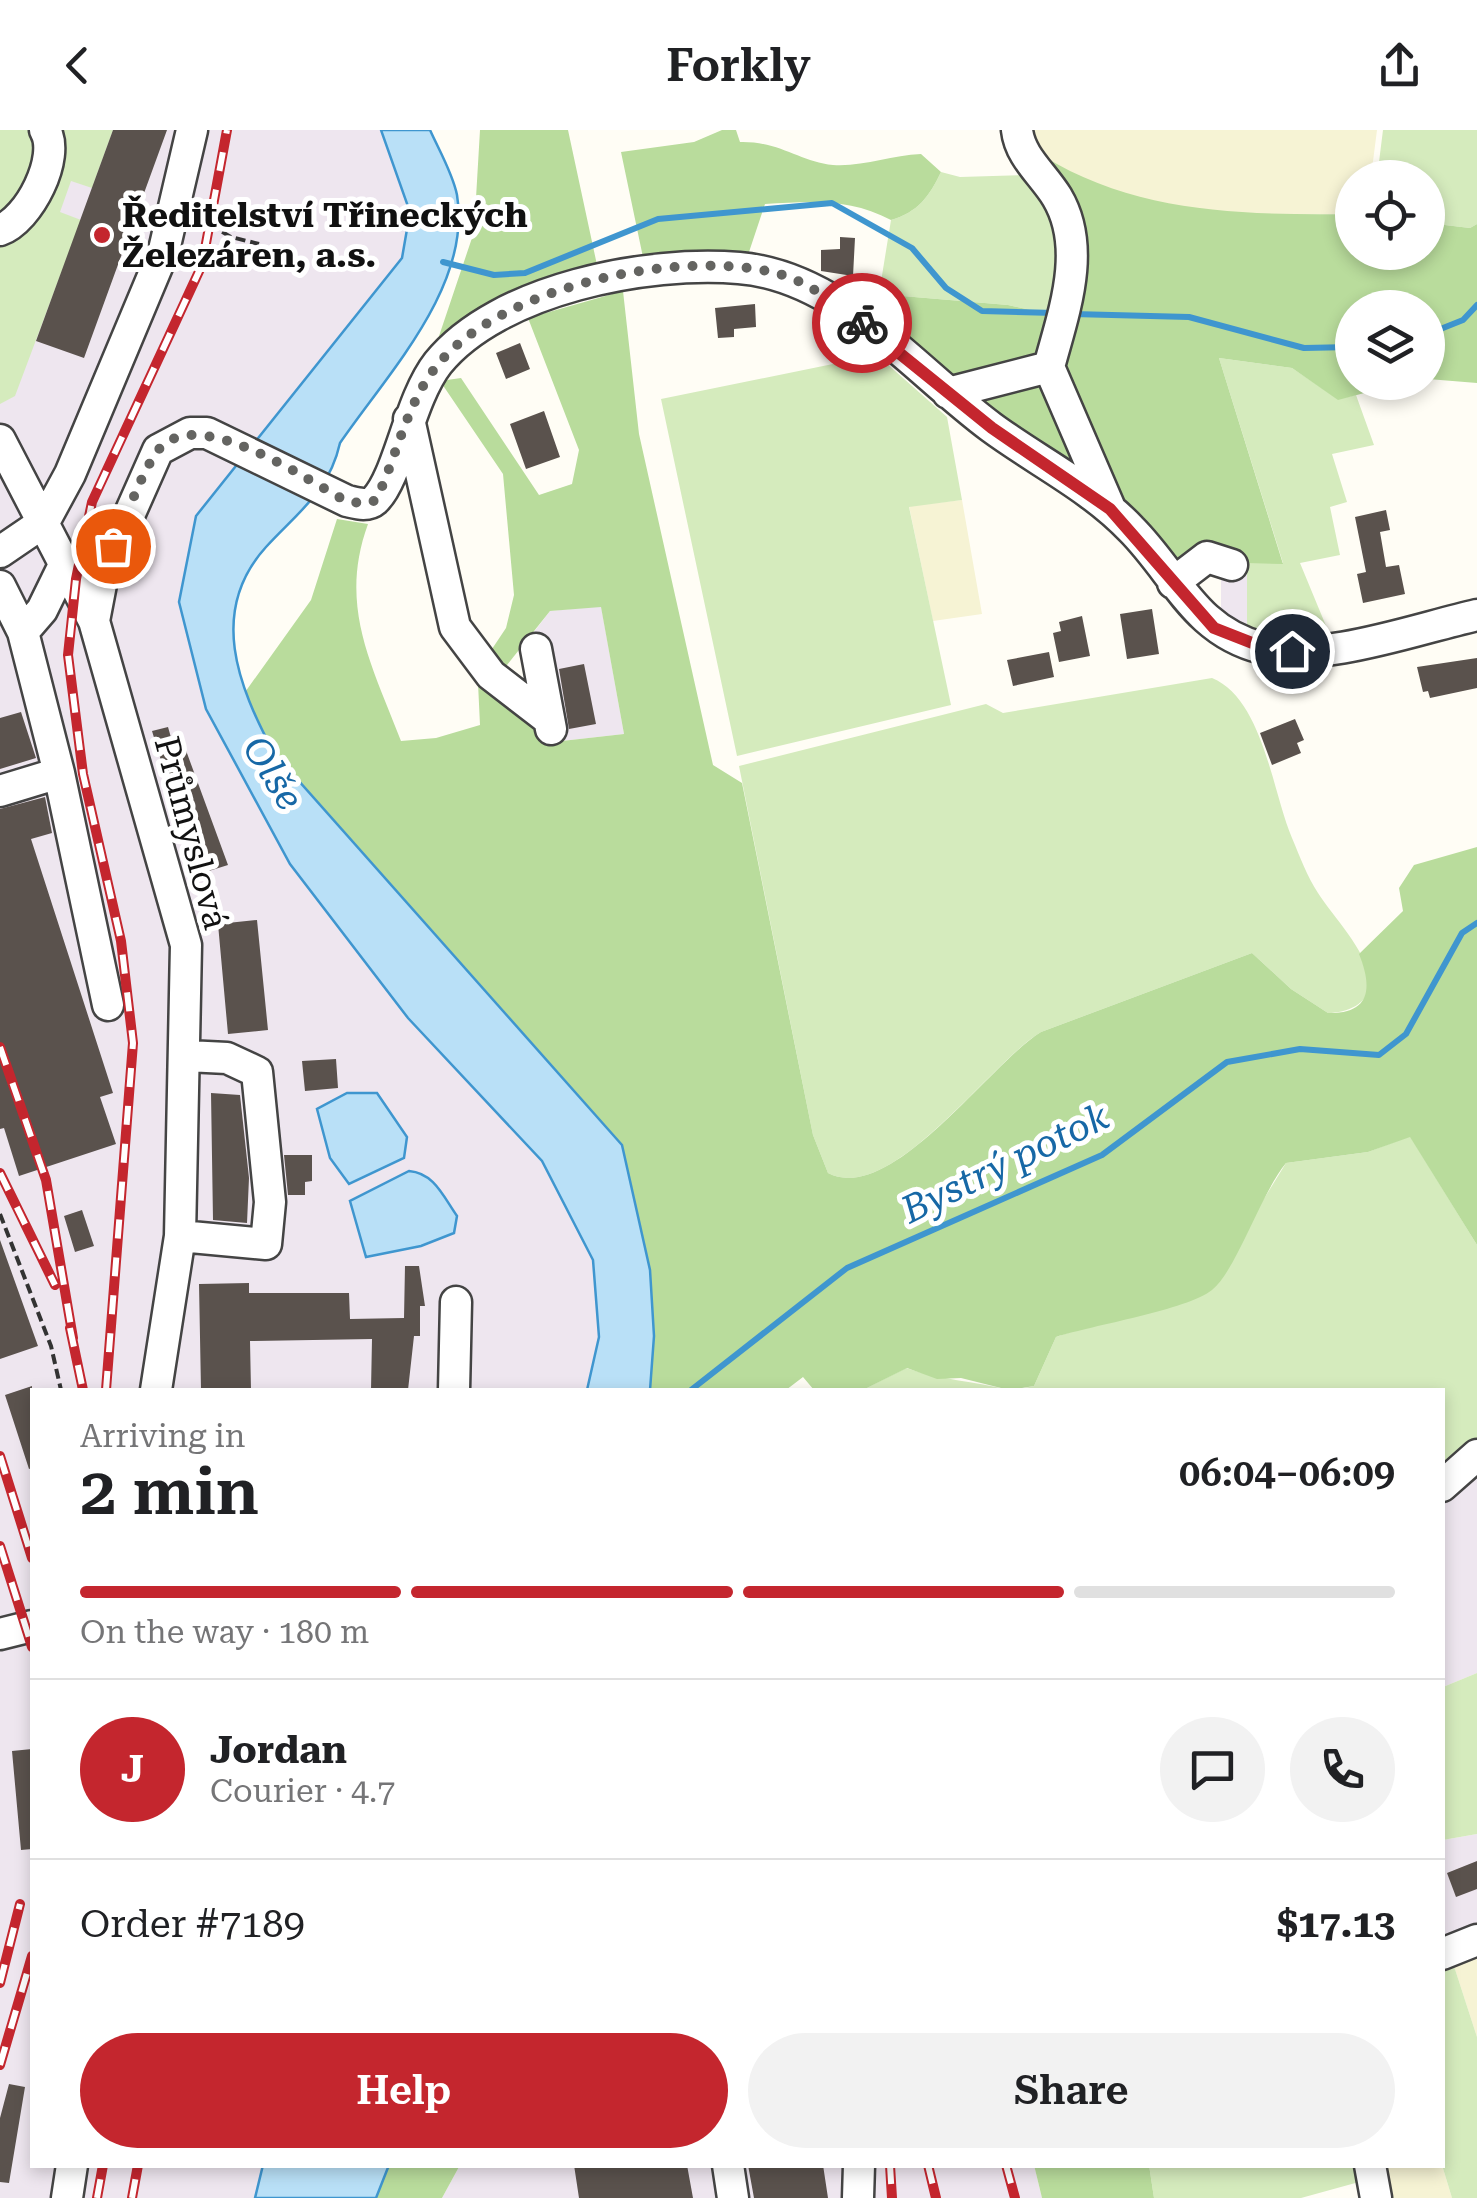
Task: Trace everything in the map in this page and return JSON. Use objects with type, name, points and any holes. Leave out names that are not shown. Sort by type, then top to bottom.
[{"type":"street","points":[[0,230],[28,211],[51,148],[45,130]]},
{"type":"street","points":[[0,552],[44,522],[118,366],[170,224],[192,130]]},
{"type":"street","points":[[1017,130],[1019,144],[1058,199],[1069,228],[1072,253],[1067,299],[1049,367],[1110,509]]},
{"type":"street","points":[[94,620],[102,574],[158,450],[190,434],[224,438],[346,501],[366,504],[376,500],[417,394],[440,361],[499,316],[554,290],[701,267],[778,274],[806,286],[868,327],[948,393],[1110,509],[1133,530],[1214,628],[1238,640],[1278,650],[1323,649],[1477,615]]},
{"type":"street","points":[[948,393],[1049,367]]},
{"type":"street","points":[[409,419],[455,627],[491,675],[550,726],[536,649]]},
{"type":"street","name":"Průmyslová","points":[[0,440],[94,620],[186,945],[187,1056],[180,1236],[156,1388]]},
{"type":"street","points":[[1173,583],[1207,557],[1232,565]]},
{"type":"street","points":[[23,632],[42,610],[66,561]]},
{"type":"street","points":[[0,586],[23,632],[60,772],[85,950],[108,1005]]},
{"type":"street","points":[[0,791],[60,772]]},
{"type":"street","points":[[180,1236],[266,1244],[270,1202],[256,1072],[227,1058],[187,1056]]},
{"type":"street","points":[[454,1388],[456,1302]]},
{"type":"street","points":[[1445,1483],[1477,1454]]},
{"type":"street","points":[[0,1634],[30,1626]]},
{"type":"street","points":[[1445,1953],[1477,1940]]},
{"type":"street","points":[[67,2198],[72,2168]]},
{"type":"street","points":[[728,2168],[733,2198]]},
{"type":"street","points":[[858,2198],[859,2168]]},
{"type":"street","points":[[1371,2168],[1376,2198]]},
{"type":"path","points":[[170,224],[197,230],[212,226],[231,237],[259,244]]},
{"type":"path","points":[[0,1214],[51,1346],[61,1388]]},
{"type":"shaded area","points":[[0,130],[381,130],[410,212],[402,258],[235,469],[179,602],[290,864],[408,1018],[542,1161],[593,1260],[599,1337],[587,1388],[30,1388],[30,2168],[262,2168],[255,2198],[0,2198]]},
{"type":"shaded area","points":[[1026,130],[1377,130],[1373,160],[1335,160],[1335,214],[1261,215],[1200,210],[1137,198],[1079,178],[1043,156]]},
{"type":"shaded area","points":[[962,500],[982,614],[933,621],[909,506]]},
{"type":"shaded area","points":[[1221,570],[1247,570],[1247,632],[1221,620]]},
{"type":"shaded area","points":[[601,606],[624,734],[544,743],[524,645],[550,611]]},
{"type":"shaded area","points":[[1477,1471],[1477,1673],[1445,1686],[1445,1496]]},
{"type":"shaded area","points":[[1477,1834],[1477,1932],[1445,1944],[1445,1840]]},
{"type":"shaded area","points":[[1477,1952],[1477,2037],[1453,1963]]},
{"type":"shaded area","points":[[458,2168],[1035,2168],[1042,2198],[442,2198]]},
{"type":"shaded area","points":[[1381,2168],[1443,2168],[1452,2198],[1386,2198]]},
{"type":"green space","points":[[0,130],[113,130],[92,188],[71,181],[60,212],[81,220],[15,396],[0,404]]},
{"type":"green space","points":[[480,130],[568,130],[597,265],[512,297],[436,345],[474,232]]},
{"type":"green space","points":[[722,130],[736,130],[740,142],[767,145],[833,165],[921,154],[941,172],[922,202],[891,220],[845,204],[765,204],[748,255],[644,262],[621,152],[694,142]]},
{"type":"green space","points":[[1383,130],[1477,130],[1477,224],[1470,228],[1445,225],[1445,160],[1379,160]]},
{"type":"green space","points":[[1043,156],[1116,190],[1154,200],[1232,211],[1335,214],[1335,270],[1445,270],[1445,225],[1470,228],[1477,224],[1477,383],[1445,380],[1445,290],[1335,290],[1335,398],[1292,368],[1219,358],[1283,564],[1247,563],[1235,550],[1212,548],[1176,560],[872,314],[879,294],[1008,305],[1054,315],[1075,311]]},
{"type":"green space","points":[[941,172],[960,177],[1024,175],[1038,189],[1057,239],[1054,315],[1008,305],[879,294],[891,220],[922,202]]},
{"type":"green space","points":[[623,291],[639,434],[713,765],[742,783],[813,1135],[828,1173],[853,1178],[881,1169],[910,1151],[1041,1032],[1252,953],[1291,989],[1328,1013],[1353,1009],[1361,1003],[1367,987],[1359,954],[1403,911],[1399,888],[1414,865],[1477,847],[1477,1245],[1410,1137],[1368,1152],[1286,1163],[1230,1267],[1212,1290],[1182,1304],[1056,1337],[1034,1386],[1001,1388],[961,1378],[937,1379],[907,1368],[867,1388],[812,1388],[803,1377],[789,1388],[650,1388],[654,1336],[650,1270],[622,1145],[274,753],[243,695],[311,600],[337,519],[368,524],[356,582],[358,609],[370,661],[401,741],[436,738],[480,725],[478,683],[541,728],[544,743],[624,734],[601,607],[550,611],[503,670],[486,658],[506,628],[514,595],[503,474],[440,381],[461,378],[539,495],[572,484],[579,450],[528,318]]},
{"type":"green space","points":[[877,355],[947,417],[962,500],[909,507],[951,705],[737,756],[661,399]]},
{"type":"green space","points":[[1219,358],[1292,368],[1335,400],[1358,400],[1374,445],[1332,454],[1347,502],[1330,507],[1340,555],[1300,563],[1331,638],[1310,641],[1247,632],[1247,563],[1283,563]]},
{"type":"green space","points":[[1212,678],[1229,689],[1254,725],[1307,873],[1367,968],[1369,987],[1363,1000],[1351,1009],[1328,1013],[1291,989],[1252,953],[1041,1032],[909,1151],[881,1169],[853,1178],[828,1173],[813,1135],[739,766],[986,704],[1003,713]]},
{"type":"green space","points":[[1410,1136],[1477,1245],[1477,1439],[1468,1455],[1445,1475],[1445,1388],[1024,1388],[1034,1386],[1056,1337],[1103,1321],[1249,1223],[1286,1163],[1368,1152]]},
{"type":"green space","points":[[906,1368],[999,1388],[867,1388]]},
{"type":"green space","points":[[1477,1673],[1477,1834],[1445,1840],[1445,1686]]},
{"type":"green space","points":[[1453,1963],[1477,2037],[1477,2198],[1452,2198],[1443,2168],[1445,1967]]},
{"type":"green space","points":[[388,2168],[458,2168],[442,2198],[376,2198]]},
{"type":"green space","points":[[1035,2168],[1149,2168],[1154,2198],[1042,2198]]},
{"type":"green space","points":[[1149,2168],[1357,2168],[1359,2182],[1301,2198],[1154,2198]]},
{"type":"water","name":"Olše","points":[[381,130],[430,130],[457,195],[458,229],[452,262],[422,327],[340,443],[320,488],[248,571],[234,623],[240,675],[274,753],[622,1145],[650,1270],[654,1336],[650,1388],[587,1388],[599,1337],[593,1260],[542,1161],[408,1018],[290,864],[206,709],[179,602],[196,516],[402,258],[410,212]]},
{"type":"water","points":[[347,1093],[377,1093],[407,1137],[404,1158],[349,1184],[330,1158],[317,1109]]},
{"type":"water","points":[[409,1171],[425,1176],[442,1194],[457,1216],[454,1233],[421,1246],[366,1257],[350,1201]]},
{"type":"water","points":[[262,2168],[388,2168],[376,2198],[255,2198]]},
{"type":"building","name":"Ředitelství Třineckých Železáren, a.s.","points":[[113,130],[167,130],[84,358],[36,341]]},
{"type":"building","points":[[840,237],[855,238],[853,276],[821,271],[821,250],[840,249]]},
{"type":"building","points":[[755,304],[756,327],[734,329],[734,337],[718,338],[715,308]]},
{"type":"building","points":[[520,343],[530,369],[506,379],[496,353]]},
{"type":"building","points":[[544,411],[560,457],[526,469],[510,424]]},
{"type":"building","points":[[1386,510],[1390,530],[1380,532],[1386,567],[1399,565],[1405,594],[1363,603],[1357,574],[1366,572],[1355,517]]},
{"type":"building","points":[[1152,609],[1159,654],[1127,659],[1120,614]]},
{"type":"building","points":[[1082,616],[1090,656],[1059,662],[1053,633],[1061,631],[1059,622]]},
{"type":"building","points":[[1049,652],[1054,677],[1013,686],[1007,660]]},
{"type":"building","points":[[1477,658],[1477,688],[1430,698],[1428,691],[1423,692],[1417,667]]},
{"type":"building","points":[[584,664],[596,724],[569,729],[559,669]]},
{"type":"building","points":[[21,712],[36,758],[0,769],[0,718]]},
{"type":"building","points":[[1295,719],[1304,740],[1297,743],[1301,753],[1272,765],[1260,733]]},
{"type":"building","points":[[168,727],[174,748],[184,745],[228,865],[196,875],[152,731]]},
{"type":"building","points":[[45,797],[52,833],[31,839],[113,1093],[100,1097],[116,1144],[19,1176],[4,1128],[0,1129],[0,809]]},
{"type":"building","points":[[257,920],[268,1030],[228,1034],[218,924]]},
{"type":"building","points":[[336,1059],[338,1088],[305,1091],[302,1061]]},
{"type":"building","points":[[211,1093],[240,1095],[249,1178],[247,1223],[213,1220]]},
{"type":"building","points":[[284,1155],[312,1155],[312,1181],[305,1182],[305,1195],[288,1195]]},
{"type":"building","points":[[82,1210],[94,1246],[75,1252],[64,1216]]},
{"type":"building","points":[[0,1240],[38,1346],[0,1359]]},
{"type":"building","points":[[405,1266],[419,1266],[425,1306],[420,1306],[420,1336],[414,1336],[408,1388],[371,1388],[372,1339],[250,1341],[251,1388],[201,1388],[199,1284],[249,1283],[249,1293],[349,1293],[350,1319],[404,1318]]},
{"type":"building","points":[[32,1386],[29,1469],[5,1395]]},
{"type":"building","points":[[30,1749],[30,1849],[21,1850],[12,1751]]},
{"type":"building","points":[[1477,1861],[1477,1889],[1456,1897],[1447,1873]]},
{"type":"building","points":[[9,2084],[25,2087],[9,2183],[0,2182],[0,2118]]},
{"type":"building","points":[[574,2168],[688,2168],[693,2198],[579,2198]]},
{"type":"building","points":[[749,2168],[823,2168],[828,2198],[754,2198]]},
{"type":"waterway","points":[[443,262],[494,275],[525,273],[658,219],[832,203],[912,248],[946,288],[982,311],[1055,313]]},
{"type":"waterway","points":[[1445,327],[1463,320],[1477,305]]},
{"type":"waterway","points":[[1073,314],[1189,317],[1304,348],[1335,347]]},
{"type":"waterway","name":"Bystrý potok","points":[[694,1388],[847,1268],[1102,1155],[1227,1062],[1300,1049],[1379,1055],[1406,1034],[1462,933],[1477,923]]},
{"type":"railway","points":[[106,1388],[133,1043],[121,941],[83,774],[68,655],[76,579],[92,502],[202,265],[227,130]]},
{"type":"railway","points":[[0,1047],[46,1180],[73,1338]]},
{"type":"railway","points":[[0,1173],[55,1285]]},
{"type":"railway","points":[[70,1328],[83,1388]]},
{"type":"railway","points":[[0,1456],[30,1552]]},
{"type":"railway","points":[[0,1546],[30,1641]]},
{"type":"railway","points":[[0,1983],[20,1904]]},
{"type":"railway","points":[[0,2065],[30,1963]]},
{"type":"railway","points":[[97,2198],[102,2168]]},
{"type":"railway","points":[[132,2198],[137,2168]]},
{"type":"railway","points":[[890,2168],[892,2198]]},
{"type":"railway","points":[[929,2168],[936,2198]]},
{"type":"railway","points":[[1007,2168],[1015,2198]]},
{"type":"way so far","points":[[113,546],[158,450],[190,434],[224,438],[346,501],[366,504],[376,500],[417,394],[440,361],[499,316],[554,290],[657,271],[739,268],[778,274],[806,286],[862,323]]},
{"type":"place","name":"Ředitelství Třineckých Železáren, a.s.","points":[[102,235]]},
{"type":"route","points":[[862,323],[992,428],[1110,509],[1133,530],[1182,596],[1214,628],[1265,648],[1292,651]]}]
